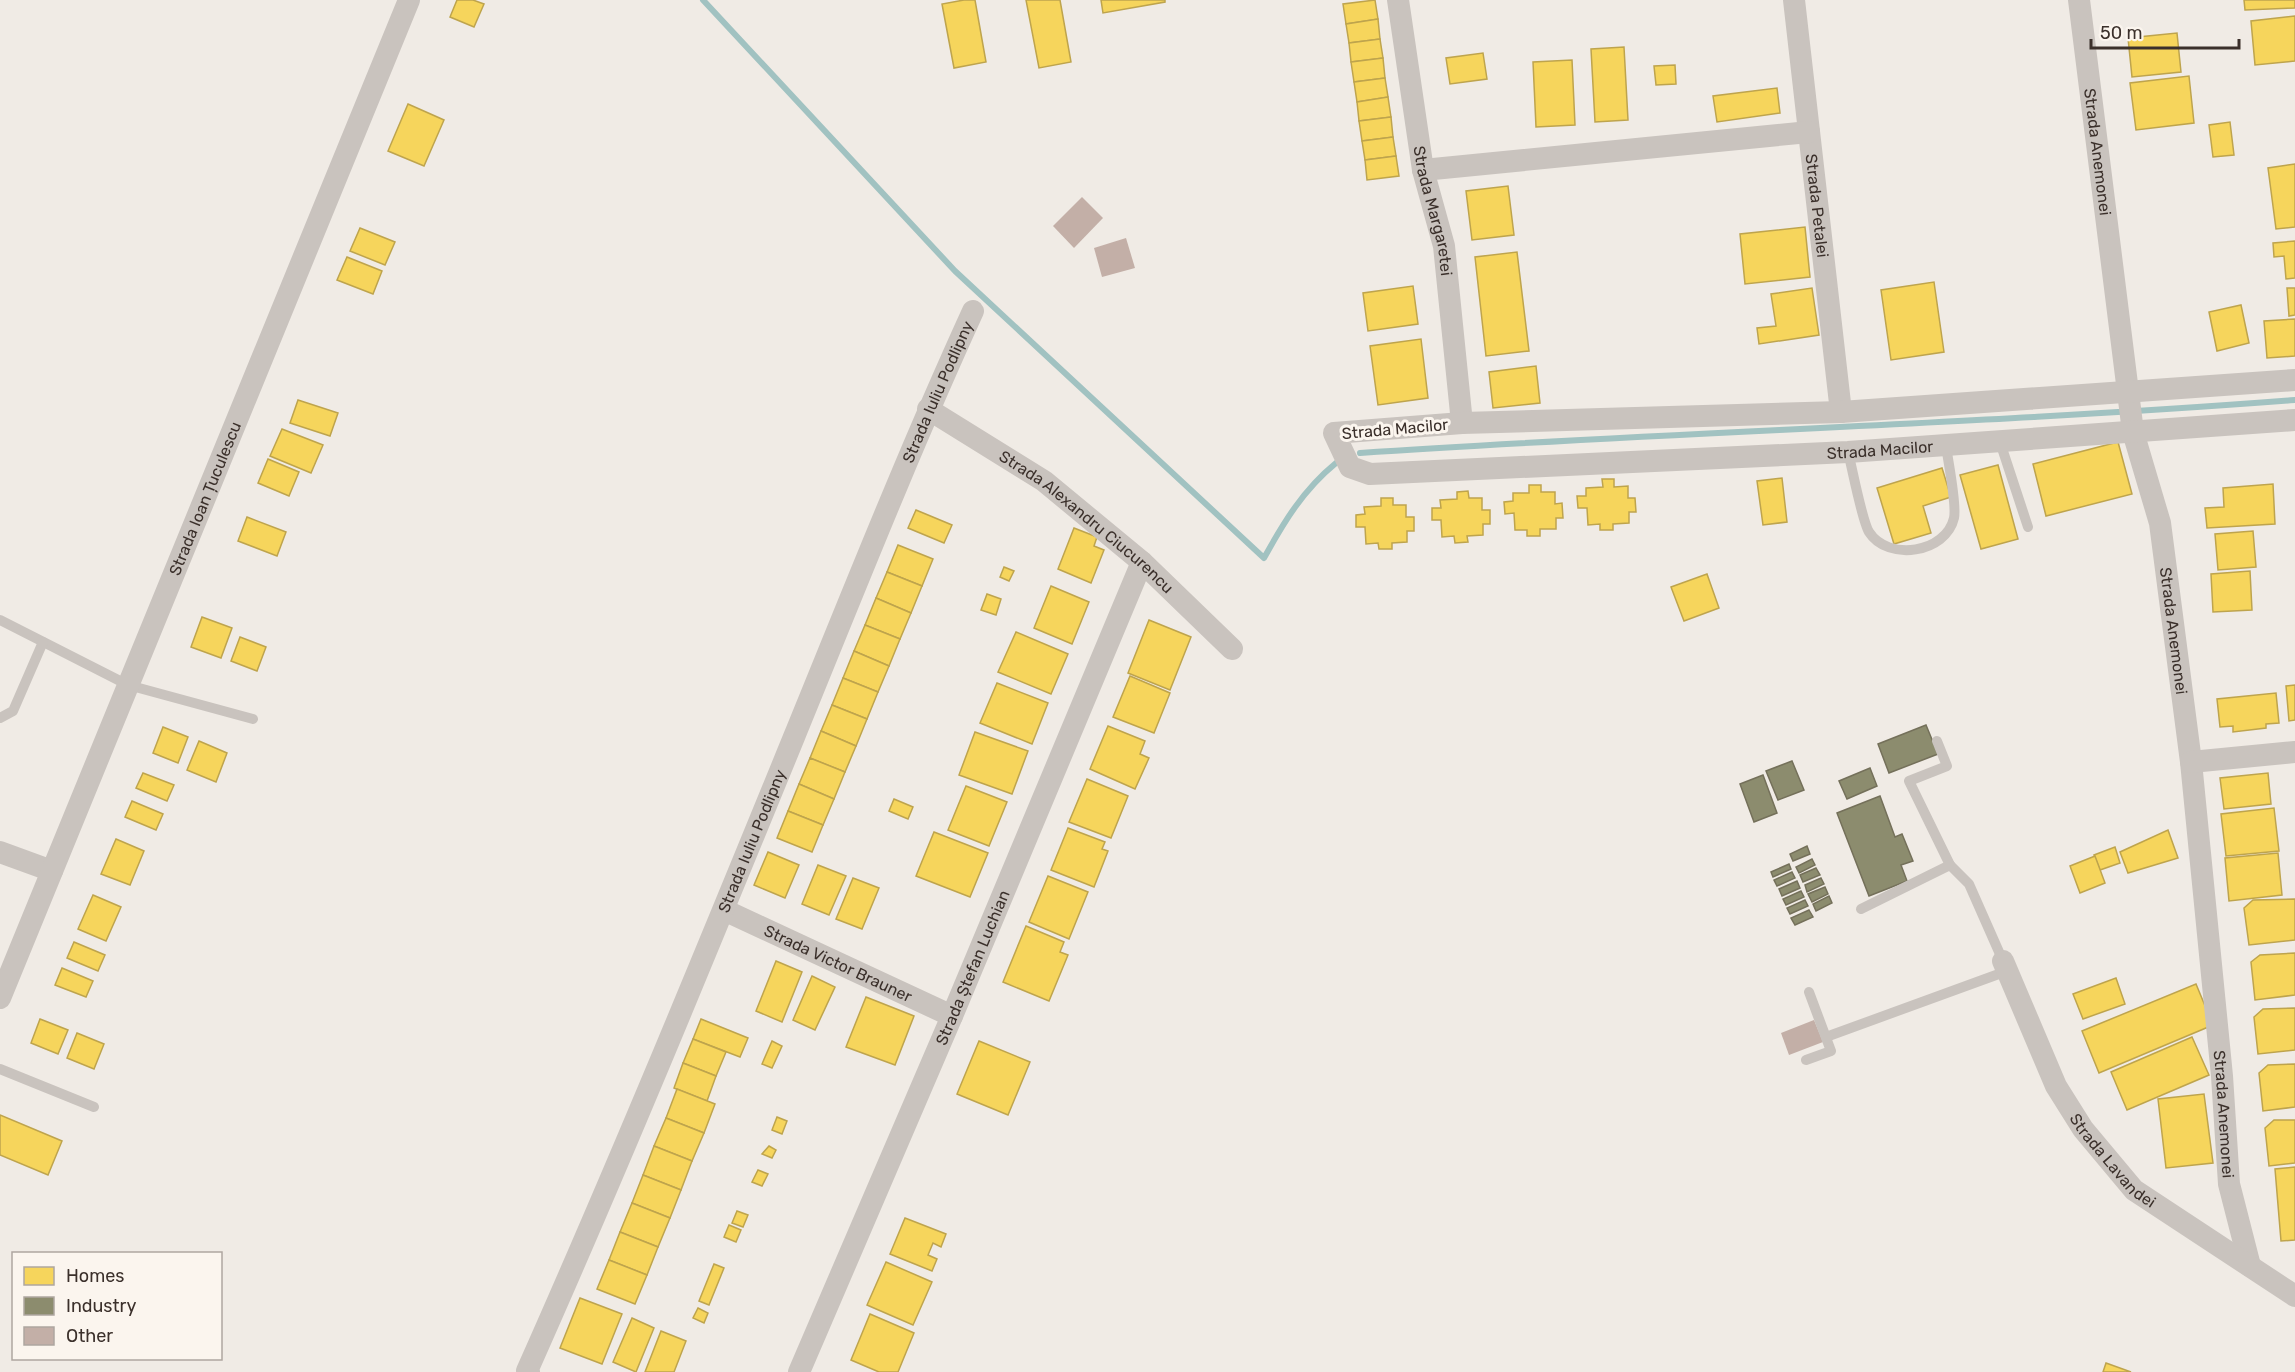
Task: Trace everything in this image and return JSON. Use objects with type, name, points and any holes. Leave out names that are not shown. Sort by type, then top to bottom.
[{"type":"street","name":"Strada Ioan Țuculescu","points":[[0,998],[410,0]]},
{"type":"street","name":"Strada Margaretei","points":[[1398,0],[1423,170],[1444,246],[1462,423]]},
{"type":"street","name":"Strada Petalei","points":[[1794,0],[1840,412]]},
{"type":"street","name":"Strada Anemonei","points":[[2079,0],[2133,429],[2160,523],[2191,762],[2222,1077],[2229,1184],[2250,1266]]},
{"type":"street","points":[[1423,170],[1809,132]]},
{"type":"street","name":"Strada Iuliu Podlipny","points":[[527,1372],[590,1230],[724,910],[928,409],[973,311]]},
{"type":"street","name":"Strada Macilor","points":[[2295,380],[2130,396],[1840,412],[1462,423],[1334,433],[1350,467],[1370,474],[1848,452],[2000,442],[2133,429],[2295,420]]},
{"type":"street","name":"Strada Alexandru Ciucurencu","points":[[928,409],[1044,481],[1142,562],[1232,649]]},
{"type":"street","name":"Strada Ștefan Luchian","points":[[799,1372],[952,1016],[1142,562]]},
{"type":"street","points":[[2191,762],[2295,752]]},
{"type":"street","points":[[0,852],[52,871]]},
{"type":"street","name":"Strada Victor Brauner","points":[[724,910],[952,1016]]},
{"type":"street","name":"Strada Lavandei","points":[[2005,966],[2056,1086],[2083,1130],[2134,1190],[2295,1296]]},
{"type":"lane","points":[[2000,442],[2028,527]]},
{"type":"lane","points":[[1848,452],[1869,532],[1891,549],[1920,549],[1947,534],[1954,517],[1946,445]]},
{"type":"lane","points":[[0,620],[128,685],[253,719]]},
{"type":"lane","points":[[0,718],[13,711],[44,642]]},
{"type":"lane","points":[[1826,1037],[2005,966],[1969,884],[1950,865],[1909,781],[1947,766],[1937,741]]},
{"type":"lane","points":[[1861,909],[1950,865]]},
{"type":"lane","points":[[1806,1060],[1831,1051],[1809,993]]},
{"type":"lane","points":[[0,1069],[94,1107]]},
{"type":"building: Homes","points":[[457,0],[473,0],[484,4],[474,27],[450,17]]},
{"type":"building: Homes","points":[[975,0],[986,62],[954,68],[942,4]]},
{"type":"building: Homes","points":[[1026,0],[1060,0],[1071,62],[1039,68]]},
{"type":"building: Homes","points":[[1101,0],[1165,0],[1165,2],[1103,13]]},
{"type":"building: Homes","points":[[1375,0],[1378,19],[1346,24],[1343,4]]},
{"type":"building: Homes","points":[[2244,0],[2295,0],[2295,8],[2245,10]]},
{"type":"building: Homes","points":[[2295,16],[2295,61],[2255,65],[2251,21]]},
{"type":"building: Homes","points":[[1378,19],[1380,39],[1349,43],[1346,24]]},
{"type":"building: Homes","points":[[2177,33],[2181,72],[2132,77],[2128,38]]},
{"type":"building: Homes","points":[[1380,39],[1383,58],[1351,62],[1349,43]]},
{"type":"building: Homes","points":[[1624,47],[1628,120],[1595,122],[1591,49]]},
{"type":"building: Homes","points":[[1483,53],[1487,79],[1450,84],[1446,58]]},
{"type":"building: Homes","points":[[1383,58],[1385,78],[1354,82],[1351,62]]},
{"type":"building: Homes","points":[[1572,60],[1575,125],[1536,127],[1533,62]]},
{"type":"building: Homes","points":[[1675,65],[1676,84],[1656,85],[1654,66]]},
{"type":"building: Homes","points":[[2189,76],[2194,123],[2136,130],[2130,83]]},
{"type":"building: Homes","points":[[1385,78],[1388,97],[1357,102],[1354,82]]},
{"type":"building: Homes","points":[[1777,88],[1780,113],[1717,122],[1713,96]]},
{"type":"building: Homes","points":[[1388,97],[1391,117],[1359,121],[1357,102]]},
{"type":"building: Homes","points":[[408,104],[444,120],[424,166],[388,151]]},
{"type":"building: Homes","points":[[1391,117],[1393,137],[1362,141],[1359,121]]},
{"type":"building: Homes","points":[[2230,122],[2234,155],[2213,157],[2209,125]]},
{"type":"building: Homes","points":[[1393,137],[1396,156],[1365,160],[1362,141]]},
{"type":"building: Homes","points":[[1396,156],[1399,176],[1367,180],[1365,160]]},
{"type":"building: Homes","points":[[2295,164],[2295,227],[2276,229],[2268,168]]},
{"type":"building: Homes","points":[[1508,186],[1514,235],[1472,240],[1466,191]]},
{"type":"building: Homes","points":[[1805,227],[1810,277],[1745,284],[1740,234]]},
{"type":"building: Homes","points":[[360,228],[395,242],[385,265],[350,251]]},
{"type":"building: Homes","points":[[2295,241],[2295,278],[2286,279],[2284,256],[2274,257],[2273,243]]},
{"type":"building: Homes","points":[[1517,252],[1529,351],[1486,356],[1475,257]]},
{"type":"building: Homes","points":[[347,257],[382,271],[373,294],[337,280]]},
{"type":"building: Homes","points":[[1934,282],[1944,352],[1891,360],[1881,290]]},
{"type":"building: Homes","points":[[1413,286],[1418,324],[1368,331],[1363,293]]},
{"type":"building: Homes","points":[[1812,288],[1819,335],[1759,344],[1757,328],[1776,326],[1771,294]]},
{"type":"building: Homes","points":[[2287,288],[2295,288],[2295,315],[2289,316]]},
{"type":"building: Homes","points":[[2241,305],[2249,343],[2217,351],[2209,312]]},
{"type":"building: Homes","points":[[2295,319],[2295,356],[2267,358],[2264,321]]},
{"type":"building: Homes","points":[[1421,339],[1428,398],[1378,405],[1370,346]]},
{"type":"building: Homes","points":[[1536,366],[1540,403],[1493,408],[1489,372]]},
{"type":"building: Homes","points":[[298,400],[338,413],[330,436],[290,423]]},
{"type":"building: Homes","points":[[282,429],[323,445],[311,473],[270,456]]},
{"type":"building: Homes","points":[[2118,442],[2132,494],[2046,516],[2033,464]]},
{"type":"building: Homes","points":[[268,459],[299,472],[289,496],[258,483]]},
{"type":"building: Homes","points":[[1998,465],[2018,539],[1981,549],[1960,475]]},
{"type":"building: Homes","points":[[1942,468],[1951,497],[1923,506],[1931,533],[1894,544],[1877,488]]},
{"type":"building: Homes","points":[[1782,478],[1787,522],[1763,525],[1757,481]]},
{"type":"building: Homes","points":[[1602,479],[1614,479],[1614,487],[1628,486],[1628,498],[1635,498],[1636,512],[1629,512],[1629,523],[1613,524],[1613,530],[1600,530],[1600,524],[1588,525],[1587,508],[1578,508],[1577,496],[1586,496],[1586,488],[1603,487]]},
{"type":"building: Homes","points":[[2273,484],[2275,524],[2207,528],[2205,508],[2224,507],[2223,488]]},
{"type":"building: Homes","points":[[1529,485],[1541,485],[1541,492],[1555,492],[1555,504],[1562,503],[1563,518],[1556,518],[1556,529],[1540,529],[1540,536],[1527,536],[1527,530],[1515,530],[1514,513],[1505,514],[1504,502],[1513,501],[1513,493],[1529,493]]},
{"type":"building: Homes","points":[[1468,491],[1469,498],[1482,498],[1482,510],[1490,510],[1490,524],[1483,524],[1483,535],[1467,536],[1468,542],[1455,543],[1454,536],[1442,537],[1441,520],[1432,520],[1432,508],[1441,508],[1440,500],[1457,499],[1457,492]]},
{"type":"building: Homes","points":[[1381,498],[1393,498],[1393,505],[1406,505],[1406,517],[1414,517],[1414,531],[1407,531],[1407,542],[1392,543],[1392,549],[1379,549],[1378,543],[1366,544],[1365,527],[1356,527],[1356,515],[1365,514],[1364,507],[1381,506]]},
{"type":"building: Homes","points":[[916,510],[952,525],[944,543],[908,528]]},
{"type":"building: Homes","points":[[247,517],[286,532],[277,556],[238,541]]},
{"type":"building: Homes","points":[[1074,528],[1097,537],[1094,546],[1104,550],[1091,583],[1058,569]]},
{"type":"building: Homes","points":[[2253,531],[2256,567],[2218,570],[2215,534]]},
{"type":"building: Homes","points":[[898,545],[933,559],[922,586],[887,572]]},
{"type":"building: Homes","points":[[1004,567],[1014,571],[1009,581],[1000,577]]},
{"type":"building: Homes","points":[[2250,571],[2252,610],[2213,612],[2211,574]]},
{"type":"building: Homes","points":[[887,572],[922,586],[911,613],[876,598]]},
{"type":"building: Homes","points":[[1707,574],[1719,608],[1684,621],[1671,587]]},
{"type":"building: Homes","points":[[1051,586],[1089,602],[1072,644],[1034,628]]},
{"type":"building: Homes","points":[[987,594],[1001,599],[996,615],[981,610]]},
{"type":"building: Homes","points":[[876,598],[911,613],[900,639],[865,625]]},
{"type":"building: Homes","points":[[202,617],[232,628],[221,658],[191,647]]},
{"type":"building: Homes","points":[[1149,620],[1191,637],[1170,690],[1128,673]]},
{"type":"building: Homes","points":[[865,625],[900,639],[889,666],[854,651]]},
{"type":"building: Homes","points":[[1016,632],[1068,654],[1051,694],[998,672]]},
{"type":"building: Homes","points":[[240,637],[266,647],[257,671],[231,661]]},
{"type":"building: Homes","points":[[854,651],[889,666],[878,692],[843,678]]},
{"type":"building: Homes","points":[[1130,676],[1170,693],[1154,733],[1113,717]]},
{"type":"building: Homes","points":[[843,678],[878,692],[867,719],[832,705]]},
{"type":"building: Homes","points":[[997,683],[1048,703],[1032,744],[980,723]]},
{"type":"building: Homes","points":[[2295,685],[2295,720],[2289,721],[2286,686]]},
{"type":"building: Homes","points":[[2276,693],[2279,723],[2266,724],[2266,728],[2233,732],[2233,726],[2220,727],[2217,699]]},
{"type":"building: Homes","points":[[832,705],[867,719],[856,746],[821,731]]},
{"type":"building: Homes","points":[[1108,726],[1145,741],[1140,754],[1149,758],[1135,789],[1090,769]]},
{"type":"building: Homes","points":[[163,727],[188,737],[178,763],[153,753]]},
{"type":"building: Homes","points":[[821,731],[856,746],[845,772],[810,758]]},
{"type":"building: Homes","points":[[975,732],[1028,751],[1012,794],[959,775]]},
{"type":"building: Homes","points":[[199,741],[227,753],[216,782],[187,770]]},
{"type":"building: Homes","points":[[810,758],[845,772],[834,799],[799,784]]},
{"type":"building: Homes","points":[[143,773],[174,785],[167,801],[136,788]]},
{"type":"building: Homes","points":[[2268,773],[2271,804],[2224,809],[2220,778]]},
{"type":"building: Homes","points":[[1087,779],[1128,796],[1111,838],[1069,822]]},
{"type":"building: Homes","points":[[799,784],[834,799],[823,825],[788,811]]},
{"type":"building: Homes","points":[[966,786],[1007,802],[989,846],[948,830]]},
{"type":"building: Homes","points":[[894,799],[913,807],[908,819],[889,811]]},
{"type":"building: Homes","points":[[132,801],[163,814],[156,830],[125,817]]},
{"type":"building: Homes","points":[[2274,808],[2279,851],[2226,856],[2221,814]]},
{"type":"building: Homes","points":[[788,811],[823,825],[812,852],[777,838]]},
{"type":"building: Homes","points":[[1068,828],[1105,842],[1102,849],[1108,851],[1094,887],[1051,870]]},
{"type":"building: Homes","points":[[2168,830],[2178,858],[2128,873],[2120,852]]},
{"type":"building: Homes","points":[[934,832],[988,853],[970,897],[916,876]]},
{"type":"building: Homes","points":[[116,839],[144,851],[130,885],[101,874]]},
{"type":"building: Homes","points":[[2115,847],[2120,863],[2100,870],[2094,855]]},
{"type":"building: Homes","points":[[768,852],[799,865],[785,898],[754,885]]},
{"type":"building: Homes","points":[[2278,853],[2282,895],[2229,901],[2225,858]]},
{"type":"building: Homes","points":[[2095,856],[2105,883],[2080,893],[2070,866]]},
{"type":"building: Homes","points":[[818,865],[846,876],[829,915],[802,904]]},
{"type":"building: Homes","points":[[1048,876],[1088,892],[1069,939],[1029,922]]},
{"type":"building: Homes","points":[[853,878],[879,888],[862,929],[836,919]]},
{"type":"building: Homes","points":[[93,895],[121,907],[106,941],[78,929]]},
{"type":"building: Homes","points":[[2295,899],[2295,940],[2249,945],[2244,908],[2253,900]]},
{"type":"building: Homes","points":[[1026,926],[1064,942],[1060,952],[1068,955],[1049,1001],[1003,982]]},
{"type":"building: Homes","points":[[74,942],[105,955],[98,971],[67,958]]},
{"type":"building: Homes","points":[[2295,953],[2295,995],[2255,1000],[2251,962],[2260,955]]},
{"type":"building: Homes","points":[[776,961],[802,972],[782,1022],[756,1011]]},
{"type":"building: Homes","points":[[62,968],[93,981],[86,997],[55,985]]},
{"type":"building: Homes","points":[[812,976],[835,987],[815,1030],[793,1020]]},
{"type":"building: Homes","points":[[2116,978],[2125,1004],[2083,1019],[2073,994]]},
{"type":"building: Homes","points":[[2196,984],[2213,1025],[2099,1073],[2082,1031]]},
{"type":"building: Homes","points":[[866,997],[914,1016],[895,1065],[846,1047]]},
{"type":"building: Homes","points":[[2295,1008],[2295,1050],[2258,1054],[2254,1017],[2263,1009]]},
{"type":"building: Homes","points":[[40,1019],[68,1030],[58,1054],[31,1043]]},
{"type":"building: Homes","points":[[701,1019],[748,1038],[740,1057],[693,1039]]},
{"type":"building: Homes","points":[[77,1033],[104,1044],[94,1069],[67,1058]]},
{"type":"building: Homes","points":[[2192,1037],[2209,1075],[2127,1110],[2111,1072]]},
{"type":"building: Homes","points":[[693,1039],[726,1052],[716,1076],[683,1063]]},
{"type":"building: Homes","points":[[772,1041],[782,1046],[772,1068],[762,1064]]},
{"type":"building: Homes","points":[[979,1041],[1030,1062],[1008,1115],[957,1094]]},
{"type":"building: Homes","points":[[683,1063],[716,1076],[707,1101],[674,1088]]},
{"type":"building: Homes","points":[[2295,1064],[2295,1107],[2263,1111],[2259,1073],[2268,1065]]},
{"type":"building: Homes","points":[[677,1089],[715,1104],[704,1133],[666,1118]]},
{"type":"building: Homes","points":[[2204,1094],[2213,1163],[2166,1168],[2158,1099]]},
{"type":"building: Homes","points":[[0,1115],[62,1141],[48,1175],[0,1155]]},
{"type":"building: Homes","points":[[777,1117],[787,1121],[782,1134],[772,1130]]},
{"type":"building: Homes","points":[[666,1118],[704,1133],[692,1161],[654,1146]]},
{"type":"building: Homes","points":[[2274,1120],[2295,1120],[2295,1163],[2269,1166],[2265,1128]]},
{"type":"building: Homes","points":[[654,1146],[692,1161],[681,1190],[643,1175]]},
{"type":"building: Homes","points":[[769,1146],[776,1150],[772,1158],[762,1154]]},
{"type":"building: Homes","points":[[2295,1167],[2295,1240],[2281,1241],[2275,1169]]},
{"type":"building: Homes","points":[[758,1170],[768,1174],[762,1186],[752,1182]]},
{"type":"building: Homes","points":[[643,1175],[681,1190],[670,1218],[632,1203]]},
{"type":"building: Homes","points":[[632,1203],[670,1218],[658,1247],[620,1232]]},
{"type":"building: Homes","points":[[737,1211],[748,1215],[743,1227],[732,1223]]},
{"type":"building: Homes","points":[[905,1218],[946,1234],[941,1247],[933,1243],[928,1255],[937,1259],[932,1271],[890,1254]]},
{"type":"building: Homes","points":[[729,1225],[741,1230],[736,1242],[724,1237]]},
{"type":"building: Homes","points":[[620,1232],[658,1247],[647,1275],[609,1260]]},
{"type":"building: Homes","points":[[609,1260],[647,1275],[635,1304],[597,1289]]},
{"type":"building: Homes","points":[[886,1262],[932,1282],[913,1325],[867,1305]]},
{"type":"building: Homes","points":[[714,1264],[724,1268],[709,1305],[699,1301]]},
{"type":"building: Homes","points":[[580,1298],[622,1314],[602,1364],[560,1348]]},
{"type":"building: Homes","points":[[698,1308],[708,1313],[704,1323],[693,1318]]},
{"type":"building: Homes","points":[[870,1314],[914,1333],[898,1372],[879,1372],[851,1360]]},
{"type":"building: Homes","points":[[632,1318],[654,1328],[636,1372],[613,1362]]},
{"type":"building: Homes","points":[[661,1331],[686,1341],[674,1372],[645,1372]]},
{"type":"building: Homes","points":[[2106,1363],[2131,1372],[2103,1372]]},
{"type":"building: Industry","points":[[1926,725],[1938,754],[1889,773],[1878,744]]},
{"type":"building: Industry","points":[[1792,761],[1804,790],[1778,800],[1766,771]]},
{"type":"building: Industry","points":[[1870,768],[1877,786],[1847,799],[1839,781]]},
{"type":"building: Industry","points":[[1763,775],[1777,813],[1754,822],[1740,784]]},
{"type":"building: Industry","points":[[1880,796],[1895,837],[1902,834],[1913,861],[1901,865],[1907,881],[1869,896],[1837,813]]},
{"type":"building: Industry","points":[[1807,846],[1810,854],[1793,861],[1790,854]]},
{"type":"building: Industry","points":[[1812,859],[1815,865],[1799,873],[1796,867]]},
{"type":"building: Industry","points":[[1789,864],[1791,869],[1773,877],[1771,872]]},
{"type":"building: Industry","points":[[1816,868],[1820,875],[1803,882],[1800,875]]},
{"type":"building: Industry","points":[[1792,872],[1795,878],[1777,886],[1774,880]]},
{"type":"building: Industry","points":[[1821,878],[1824,884],[1807,892],[1805,885]]},
{"type":"building: Industry","points":[[1797,881],[1800,888],[1782,896],[1779,889]]},
{"type":"building: Industry","points":[[1825,887],[1828,894],[1812,902],[1808,894]]},
{"type":"building: Industry","points":[[1801,891],[1804,897],[1786,905],[1783,899]]},
{"type":"building: Industry","points":[[1829,896],[1832,903],[1816,911],[1813,904]]},
{"type":"building: Industry","points":[[1805,900],[1808,906],[1790,914],[1787,908]]},
{"type":"building: Industry","points":[[1809,910],[1813,917],[1795,925],[1791,918]]},
{"type":"building: Other","points":[[1082,197],[1103,218],[1074,248],[1053,226]]},
{"type":"building: Other","points":[[1126,238],[1135,268],[1102,277],[1094,248]]},
{"type":"building: Other","points":[[1814,1020],[1823,1042],[1789,1055],[1781,1033]]},
{"type":"waterway","points":[[703,0],[955,271],[1264,558],[1295,507],[1324,473],[1336,463]]},
{"type":"waterway","points":[[1360,453],[2295,400]]}]
